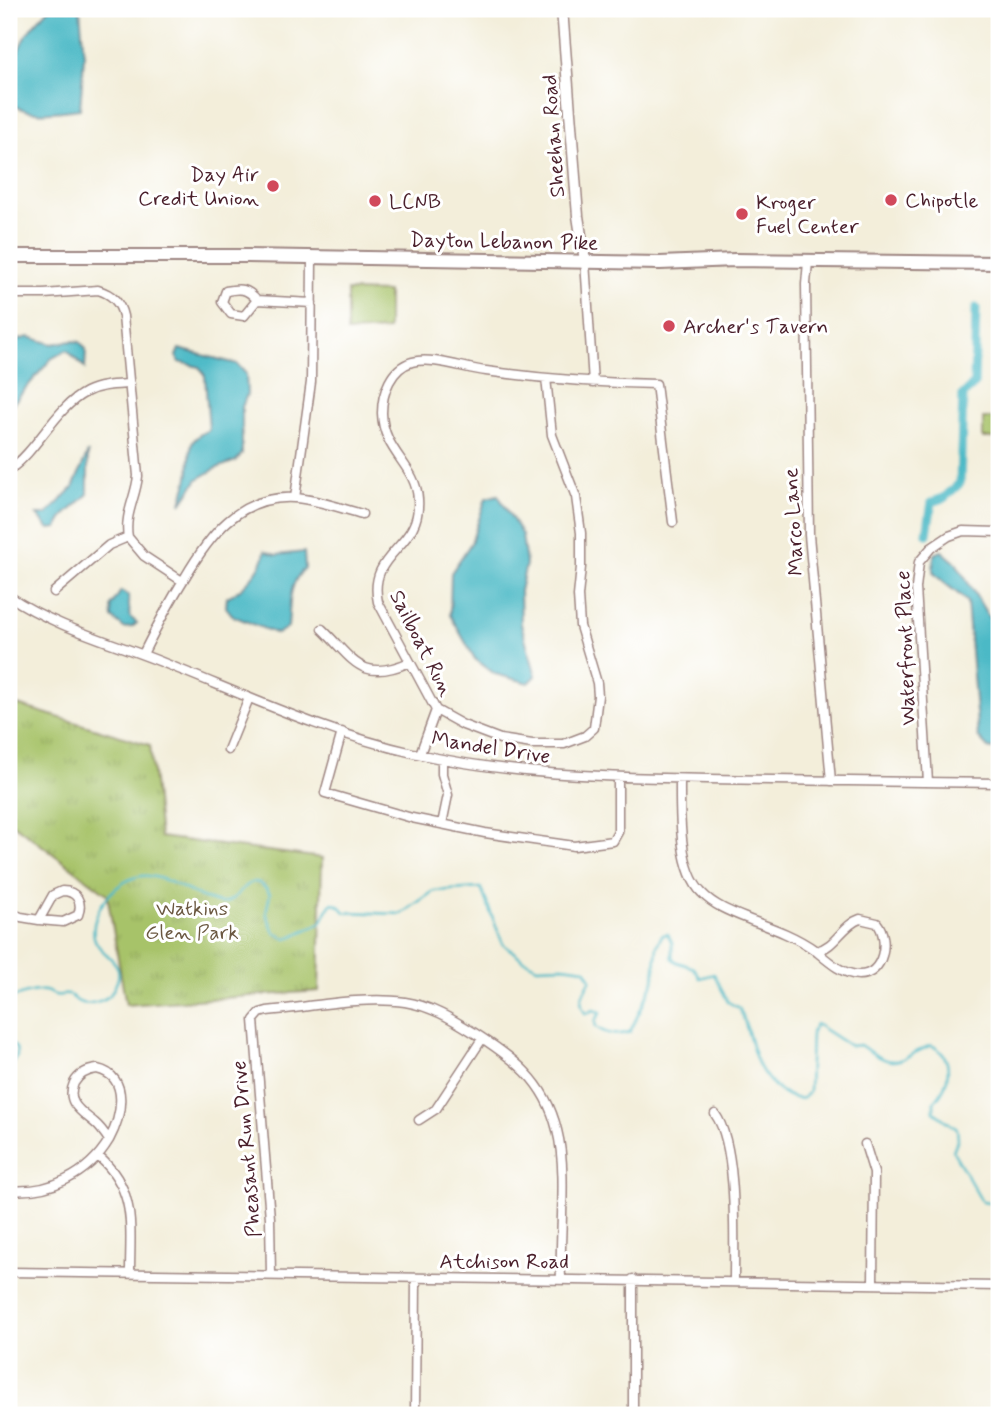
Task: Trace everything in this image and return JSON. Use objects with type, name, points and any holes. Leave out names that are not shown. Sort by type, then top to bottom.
[{"type":"main road","name":"Dayton Lebanon Pike","points":[[9,256],[660,263],[735,260],[999,263]]},
{"type":"street","name":"Sheehan Road","points":[[562,9],[578,216],[585,261]]},
{"type":"street","points":[[295,498],[311,382],[312,258]]},
{"type":"street","points":[[585,261],[593,383]]},
{"type":"street","name":"Marco Lane","points":[[808,262],[806,302],[809,535],[831,781]]},
{"type":"street","points":[[9,293],[44,294],[90,289],[107,292],[121,309],[138,476],[137,488],[127,516],[128,537],[144,556],[182,581]]},
{"type":"street","points":[[257,300],[313,303]]},
{"type":"street","name":"Sailboat Run","points":[[547,377],[552,435],[576,497],[581,544],[578,596],[580,626],[597,683],[594,728],[585,736],[564,744],[532,744],[500,739],[463,725],[436,710],[378,602],[375,587],[377,574],[411,534],[418,517],[415,481],[389,446],[383,430],[383,395],[400,368],[414,361],[434,362],[484,371],[547,377],[593,383],[656,384],[673,522]]},
{"type":"street","points":[[9,470],[25,457],[67,407],[79,397],[95,388],[130,383]]},
{"type":"street","points":[[143,654],[161,617],[207,542],[233,515],[258,503],[295,498],[362,514]]},
{"type":"street","name":"Waterfront Place","points":[[928,782],[916,588],[919,562],[931,548],[948,536],[963,531],[999,532]]},
{"type":"street","points":[[54,592],[109,545],[128,537]]},
{"type":"street","name":"Mandel Drive","points":[[9,596],[52,618],[249,698],[342,732],[442,759],[550,775],[618,778],[999,783]]},
{"type":"street","points":[[322,629],[362,668],[376,672],[391,670],[410,662]]},
{"type":"street","points":[[228,750],[249,698]]},
{"type":"street","points":[[420,754],[436,710]]},
{"type":"street","points":[[342,732],[325,793],[375,809],[442,824],[567,846],[613,841],[618,832],[618,778]]},
{"type":"street","points":[[442,759],[442,774],[448,795],[442,824]]},
{"type":"street","points":[[680,779],[685,850],[690,875],[702,894],[725,909],[784,932],[816,951],[840,970],[863,975],[872,971],[881,959],[884,934],[877,923],[860,919],[853,921],[827,948],[816,951]]},
{"type":"street","points":[[9,912],[39,920],[69,921],[78,915],[80,901],[67,891],[57,892],[39,920]]},
{"type":"street","name":"Pheasant Run Drive","points":[[271,1275],[270,1218],[253,1027],[254,1020],[260,1013],[354,1003],[402,1002],[428,1007],[482,1038]]},
{"type":"street","points":[[419,1120],[436,1109],[482,1038],[516,1061],[528,1073],[546,1100],[557,1129],[561,1159],[561,1279]]},
{"type":"street","points":[[9,1190],[35,1189],[54,1184],[81,1172],[99,1157],[109,1140],[118,1116],[121,1094],[112,1075],[104,1071],[90,1070],[78,1077],[72,1097],[77,1109],[102,1130],[109,1140]]},
{"type":"street","points":[[715,1114],[726,1136],[734,1216],[734,1280]]},
{"type":"street","points":[[865,1144],[872,1159],[874,1173],[873,1283]]},
{"type":"street","points":[[99,1157],[120,1182],[128,1202],[130,1273]]},
{"type":"street","name":"Atchison Road","points":[[9,1272],[734,1280],[999,1286]]},
{"type":"street","points":[[415,1415],[416,1278]]},
{"type":"street","points":[[633,1279],[633,1415]]},
{"type":"green space","points":[[347,291],[388,292],[388,330],[347,332]]},
{"type":"green space","points":[[983,418],[999,418],[999,438],[983,438]]},
{"type":"green space","name":"Watkins Glen Park","points":[[11,703],[150,745],[160,837],[322,858],[319,991],[126,1005],[107,894],[9,821]]},
{"type":"water","points":[[49,9],[80,9],[84,56],[80,109],[30,111],[15,106],[11,101],[10,82],[19,49],[29,31]]},
{"type":"water","points":[[29,337],[52,344],[80,342],[86,349],[85,368],[67,350],[51,359],[9,408],[9,342]]},
{"type":"water","points":[[179,349],[237,364],[246,374],[247,394],[242,407],[242,454],[236,461],[198,479],[181,504],[191,446],[196,438],[209,430],[205,376],[199,367],[179,362],[176,356]]},
{"type":"water","points":[[88,452],[88,494],[64,516],[57,528],[49,529],[37,515],[46,515],[73,488]]},
{"type":"water","points":[[498,495],[522,535],[526,564],[520,591],[521,624],[536,676],[529,683],[495,674],[475,659],[450,615],[451,573],[471,543],[486,498]]},
{"type":"water","points":[[265,551],[276,555],[304,552],[305,568],[295,580],[288,627],[277,634],[233,616],[226,607],[227,597],[251,578],[261,565]]},
{"type":"water","points":[[942,551],[956,563],[999,634],[999,750],[988,748],[978,737],[967,602],[933,572],[934,554]]},
{"type":"water","points":[[121,591],[128,595],[130,617],[137,623],[132,627],[124,628],[112,618],[111,606]]},
{"type":"waterway","points":[[927,534],[932,502],[944,498],[960,483],[963,395],[974,384],[976,308]]},
{"type":"waterway","points":[[9,999],[40,991],[69,995],[78,1002],[86,1003],[109,996],[115,986],[118,970],[116,964],[97,943],[94,926],[109,895],[128,880],[138,877],[158,878],[219,903],[233,899],[250,883],[256,882],[270,894],[266,913],[274,932],[286,939],[321,923],[333,903],[345,912],[401,914],[434,891],[481,888],[503,944],[537,967],[585,969],[591,979],[582,996],[583,1009],[586,1014],[593,1010],[601,1012],[595,1021],[596,1027],[608,1033],[630,1032],[654,981],[657,946],[662,935],[668,934],[672,943],[672,958],[694,968],[700,978],[714,974],[728,1002],[739,1008],[764,1074],[771,1083],[792,1097],[803,1098],[809,1092],[811,1034],[816,1024],[850,1046],[860,1045],[889,1061],[902,1059],[931,1045],[944,1057],[948,1072],[944,1088],[934,1102],[934,1112],[957,1129],[958,1138],[953,1151],[982,1202],[999,1204]]},
{"type":"waterway","points":[[9,1042],[16,1048],[17,1056],[9,1068]]},
{"type":"place","name":"Day Air Credit Union","points":[[273,186]]},
{"type":"place","name":"Chipotle","points":[[891,200]]},
{"type":"place","name":"LCNB","points":[[375,201]]},
{"type":"place","name":"Kroger Fuel Center","points":[[742,214]]},
{"type":"place","name":"Archer's Tavern","points":[[669,326]]}]
